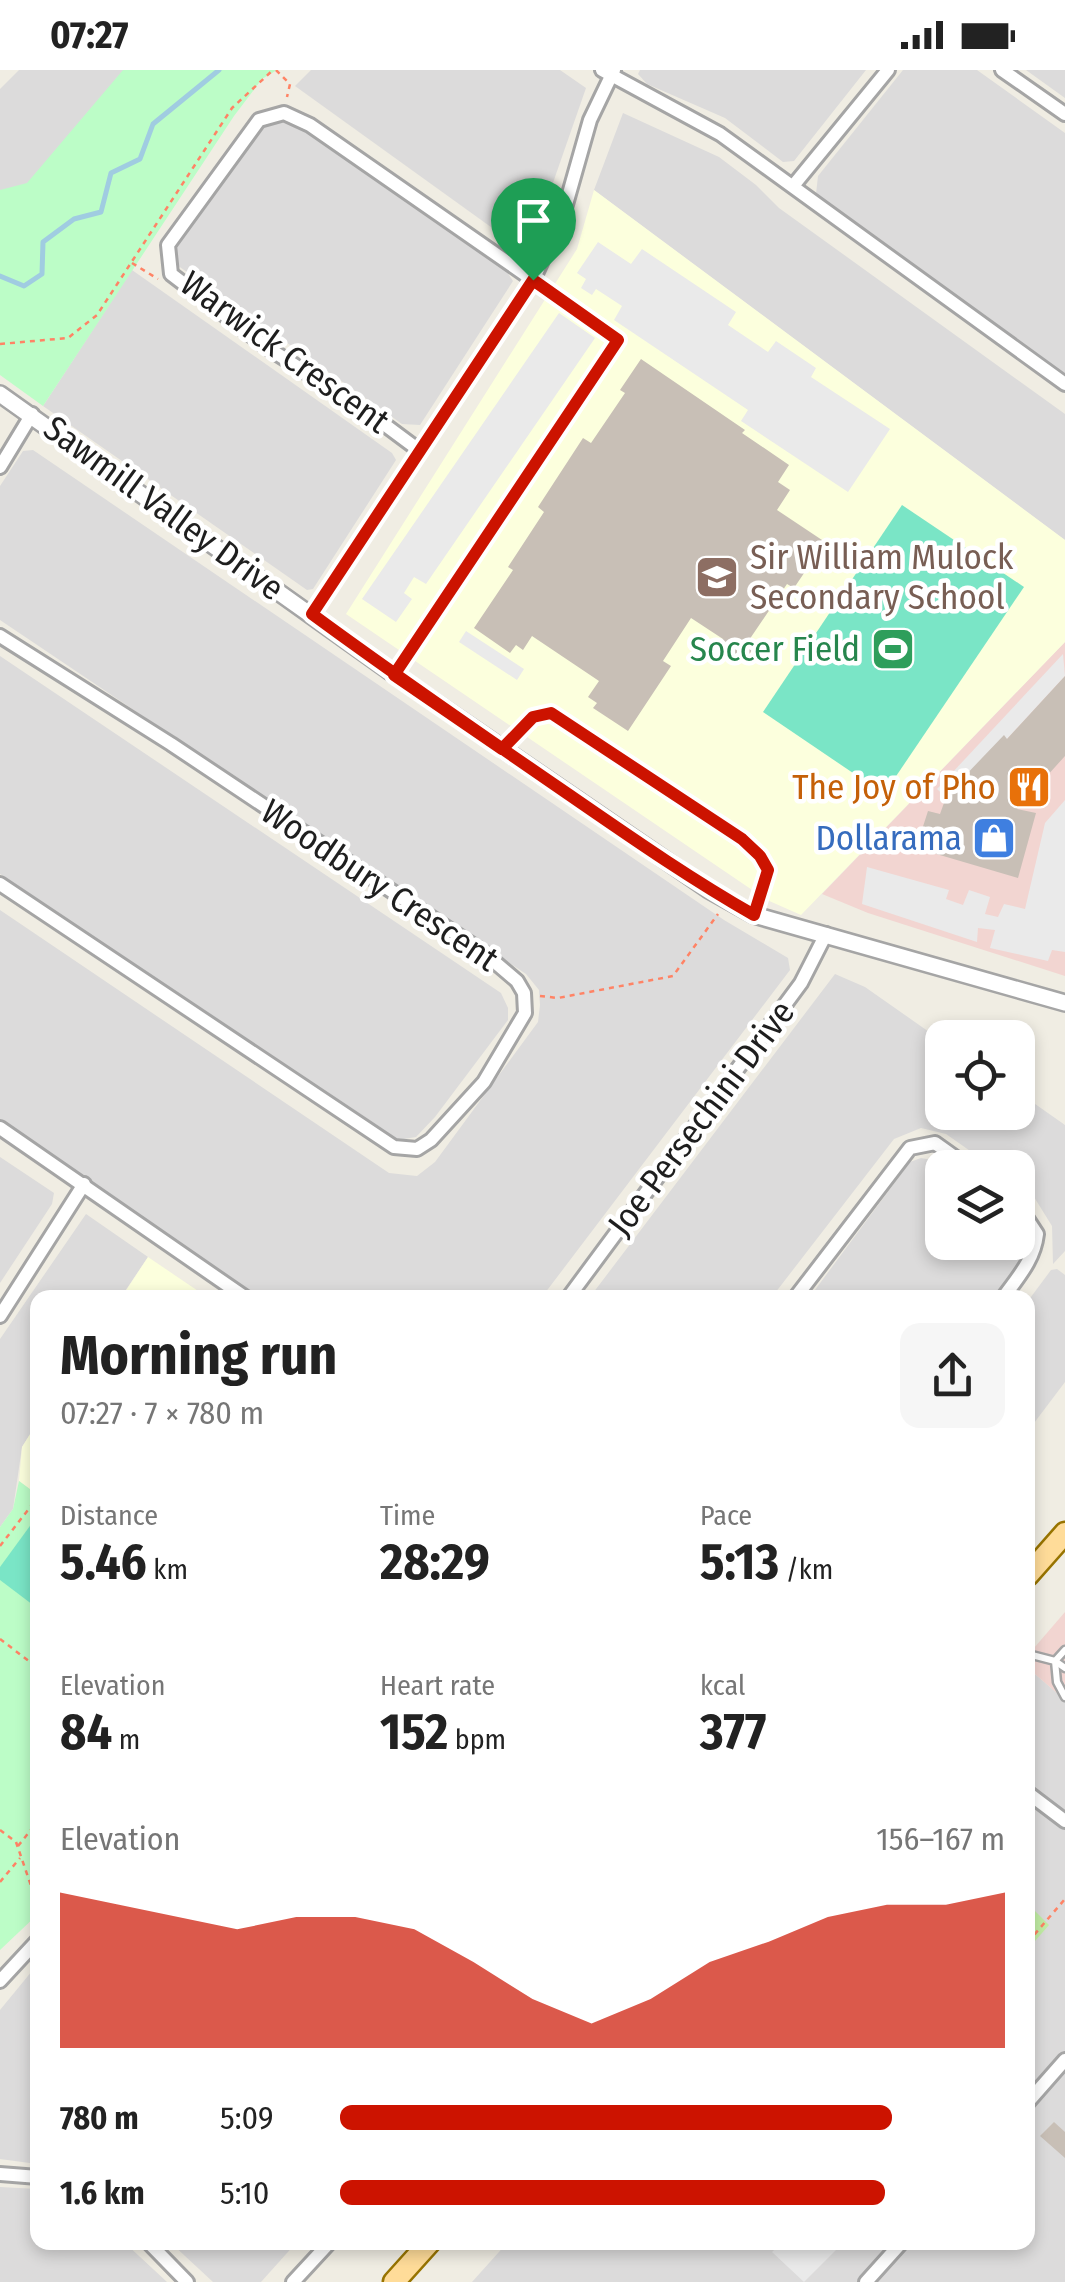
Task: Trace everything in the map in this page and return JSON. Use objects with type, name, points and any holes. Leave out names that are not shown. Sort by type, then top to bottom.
[{"type":"main road","points":[[1035,1567],[1065,1533]]},
{"type":"main road","points":[[394,2282],[423,2250]]},
{"type":"street","points":[[794,186],[888,70]]},
{"type":"street","points":[[1002,70],[1065,114]]},
{"type":"street","points":[[312,614],[533,280],[563,215],[590,120],[609,72],[720,134],[1065,384]]},
{"type":"street","name":"Warwick Crescent","points":[[284,113],[258,120],[168,245],[172,274],[268,348],[369,412],[420,451]]},
{"type":"street","points":[[284,113],[310,125],[533,280]]},
{"type":"street","name":"Sawmill Valley Drive","points":[[0,394],[394,675],[728,901],[754,915],[1065,1003]]},
{"type":"street","points":[[0,468],[32,414]]},
{"type":"street","name":"Woodbury Crescent","points":[[0,636],[188,755],[482,952],[517,981],[524,994],[525,1013],[484,1082],[431,1140],[417,1150],[394,1148],[0,884]]},
{"type":"street","name":"Joe Persechini Drive","points":[[574,1290],[802,983],[826,934]]},
{"type":"street","points":[[0,1128],[235,1290]]},
{"type":"street","points":[[801,1290],[910,1148],[935,1143],[945,1150]]},
{"type":"street","points":[[0,1316],[84,1184]]},
{"type":"street","points":[[1009,1290],[1031,1260]]},
{"type":"street","points":[[1035,1798],[1065,1821]]},
{"type":"street","points":[[0,1981],[30,1949]]},
{"type":"street","points":[[1035,2094],[1065,2060]]},
{"type":"street","points":[[0,2174],[30,2176]]},
{"type":"street","points":[[156,2250],[187,2282]]},
{"type":"street","points":[[294,2282],[323,2250]]},
{"type":"street","points":[[866,2282],[895,2250]]},
{"type":"lane","points":[[394,675],[618,340],[533,280]]},
{"type":"lane","points":[[502,749],[533,717],[551,713],[742,839],[760,856],[768,870],[754,915]]},
{"type":"lane","points":[[1055,1660],[1065,1650]]},
{"type":"lane","points":[[1035,1656],[1055,1660],[1065,1668]]},
{"type":"lane","points":[[1055,1660],[1057,1682],[1065,1696]]},
{"type":"path","points":[[0,344],[68,338],[97,315],[232,108],[274,70],[290,84],[284,113]]},
{"type":"path","points":[[131,262],[155,280],[172,274]]},
{"type":"path","points":[[524,994],[558,998],[673,976],[728,901]]},
{"type":"path","points":[[0,1546],[30,1507]]},
{"type":"path","points":[[0,1640],[30,1662]]},
{"type":"path","points":[[0,1830],[18,1846],[30,1882]]},
{"type":"path","points":[[18,1846],[30,1831]]},
{"type":"path","points":[[0,1882],[21,1856]]},
{"type":"path","points":[[1035,1934],[1065,1899]]},
{"type":"shaded area","points":[[19,70],[140,70],[43,185],[0,197],[0,89]]},
{"type":"shaded area","points":[[311,70],[560,70],[586,88],[532,243],[520,248],[295,86]]},
{"type":"shaded area","points":[[640,70],[866,70],[794,161],[783,162],[725,118],[647,84],[638,74]]},
{"type":"shaded area","points":[[903,70],[977,70],[1065,133],[1065,377],[823,206],[816,194],[818,176]]},
{"type":"shaded area","points":[[1026,70],[1065,70],[1065,98]]},
{"type":"shaded area","points":[[623,113],[719,157],[779,208],[1065,414],[1065,540],[594,190]]},
{"type":"shaded area","points":[[281,119],[296,124],[505,269],[513,281],[420,425],[402,424],[177,265],[175,248],[262,124]]},
{"type":"shaded area","name":"Sir William Mulock Secondary School","points":[[594,190],[1065,540],[1065,642],[801,915],[767,900],[346,614],[577,249]]},
{"type":"shaded area","points":[[598,242],[631,264],[642,249],[736,312],[728,325],[768,352],[776,341],[816,368],[811,377],[890,429],[848,492],[741,421],[748,410],[614,320],[622,306],[596,289],[592,295],[581,288],[586,279],[577,273]]},
{"type":"shaded area","points":[[132,270],[392,453],[396,460],[313,589],[307,590],[43,406]]},
{"type":"shaded area","points":[[559,313],[595,338],[426,584],[414,577],[404,593],[412,599],[396,622],[362,599]]},
{"type":"shaded area","points":[[33,450],[724,920],[788,958],[790,970],[547,1290],[247,1290],[0,1123],[0,910],[389,1173],[417,1176],[435,1162],[538,1022],[540,1005],[539,990],[526,974],[0,620],[0,486],[23,451]]},
{"type":"shaded area","points":[[466,631],[524,669],[517,680],[459,642]]},
{"type":"shaded area","points":[[1065,642],[1065,976],[868,913],[822,894]]},
{"type":"shaded area","points":[[1063,654],[1065,676],[950,801],[937,789]]},
{"type":"shaded area","points":[[0,656],[501,993],[508,1008],[508,1020],[416,1137],[398,1140],[368,1122],[0,874]]},
{"type":"shaded area","points":[[1065,800],[1065,952],[1052,950],[1048,961],[990,948],[995,930],[978,928],[977,942],[862,904],[867,867],[949,890],[946,899],[963,905],[969,890],[990,897],[985,914],[998,917],[1004,904],[1025,909],[1045,823]]},
{"type":"shaded area","points":[[835,974],[865,987],[925,1029],[925,1129],[894,1139],[777,1290],[595,1290]]},
{"type":"shaded area","points":[[1035,1104],[1065,1125],[1065,1251],[1053,1264],[1052,1226],[1035,1199],[1035,1150],[969,1150],[946,1134],[929,1130],[1035,1130]]},
{"type":"shaded area","points":[[0,1157],[54,1193],[52,1204],[0,1283]]},
{"type":"shaded area","points":[[921,1158],[925,1159],[925,1260],[1022,1260],[999,1290],[815,1290],[910,1162]]},
{"type":"shaded area","points":[[86,1214],[148,1257],[126,1290],[34,1290]]},
{"type":"shaded area","points":[[148,1257],[197,1290],[126,1290]]},
{"type":"shaded area","points":[[1051,1270],[1065,1275],[1065,1382],[1035,1422],[1035,1292]]},
{"type":"shaded area","points":[[30,1295],[30,1434],[22,1447],[13,1509],[0,1527],[0,1339]]},
{"type":"shaded area","points":[[30,1434],[30,1490],[19,1481],[22,1447]]},
{"type":"shaded area","points":[[1065,1612],[1065,1700],[1035,1674],[1035,1647]]},
{"type":"shaded area","points":[[1035,1674],[1065,1700],[1065,2282],[472,2282],[501,2250],[1035,2250]]},
{"type":"shaded area","points":[[30,1974],[30,2163],[0,2159],[0,2010]]},
{"type":"shaded area","points":[[0,2187],[30,2189],[30,2250],[133,2250],[167,2282],[0,2282]]},
{"type":"shaded area","points":[[179,2250],[290,2250],[261,2282],[213,2282]]},
{"type":"shaded area","points":[[774,2250],[836,2250],[804,2282]]},
{"type":"green space","points":[[123,70],[277,70],[262,79],[234,116],[43,406],[0,375],[0,190],[27,183]]},
{"type":"green space","name":"Soccer Field","points":[[902,505],[1024,587],[884,794],[763,712]]},
{"type":"green space","points":[[19,1481],[30,1489],[30,1922],[0,1950],[0,1527],[13,1509]]},
{"type":"green space","points":[[30,1526],[30,1603],[0,1580],[0,1567]]},
{"type":"green space","points":[[1035,1911],[1049,1925],[1035,1941]]},
{"type":"building","points":[[641,359],[789,465],[778,482],[790,490],[777,510],[825,542],[794,588],[787,584],[745,646],[752,650],[745,661],[720,645],[723,639],[691,618],[663,661],[671,666],[628,731],[593,708],[597,703],[588,697],[599,681],[532,636],[523,650],[516,645],[510,653],[474,628],[513,570],[508,567],[544,512],[538,507],[583,438],[591,443],[625,393],[620,390]]},
{"type":"building","points":[[1065,676],[1065,756],[1017,809],[1036,813],[1018,878],[916,848],[928,811],[940,814],[949,789],[958,791],[960,781],[1004,735],[1007,739]]},
{"type":"building","points":[[1054,2122],[1065,2132],[1065,2158],[1040,2136]]},
{"type":"waterway","points":[[0,276],[24,286],[42,274],[43,242],[74,219],[101,212],[111,173],[140,159],[153,124],[219,70]]},
{"type":"place","name":"Sir William Mulock Secondary School","points":[[717,577]]},
{"type":"place","name":"Soccer Field","points":[[893,649]]},
{"type":"place","name":"The Joy of Pho","points":[[1029,787]]},
{"type":"place","name":"Dollarama","points":[[994,838]]},
{"type":"route","points":[[533,280],[312,614],[394,675],[502,749],[710,890],[754,915],[768,870],[742,839],[551,713],[533,717],[502,749],[394,675],[618,340],[533,280]]}]
